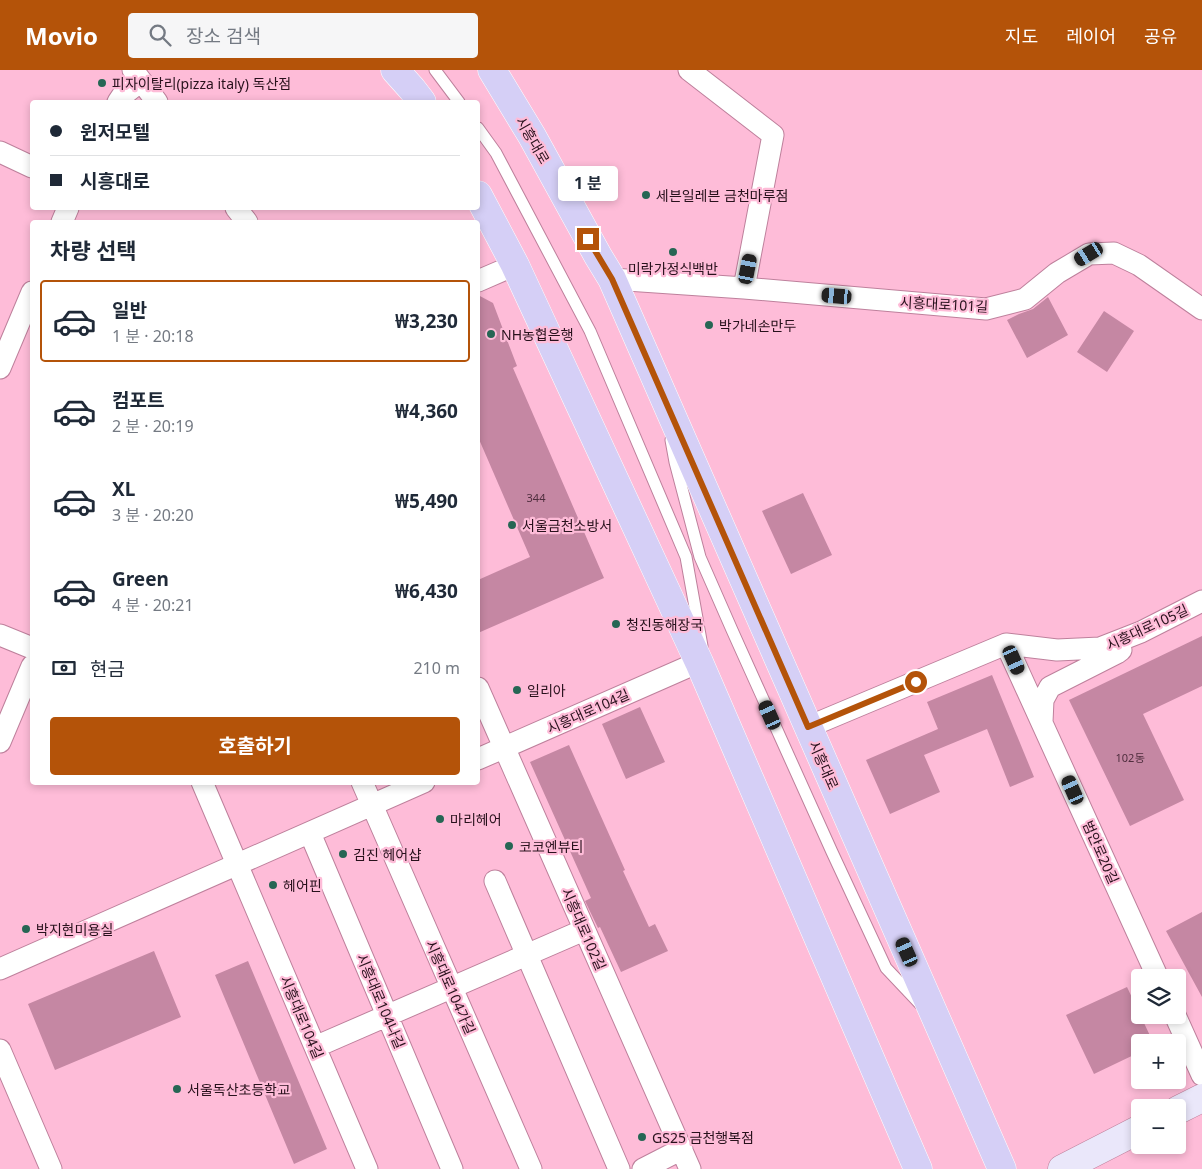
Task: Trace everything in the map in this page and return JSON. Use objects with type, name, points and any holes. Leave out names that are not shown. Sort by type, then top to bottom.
[{"type":"main road","points":[[396,70],[420,100]]},
{"type":"main road","name":"시흥대로","points":[[492,70],[532,136],[612,279],[1002,1169]]},
{"type":"main road","points":[[480,199],[515,264],[699,662],[918,1169]]},
{"type":"main road","points":[[1186,1106],[1202,1098]]},
{"type":"main road","points":[[1062,1169],[1131,1134]]},
{"type":"street","points":[[689,70],[773,135],[744,288]]},
{"type":"street","points":[[119,100],[137,75],[156,100]]},
{"type":"street","points":[[0,152],[30,165]]},
{"type":"street","points":[[238,210],[245,220]]},
{"type":"street","name":"시흥대로101길","points":[[612,279],[744,288],[986,309],[1025,299],[1057,274],[1089,254],[1114,253],[1139,265],[1202,309]]},
{"type":"street","points":[[480,280],[515,264]]},
{"type":"street","points":[[0,368],[5,342],[30,296]]},
{"type":"street","name":"시흥대로105길","points":[[808,727],[1006,644],[1057,650],[1100,648],[1140,632],[1202,601]]},
{"type":"street","points":[[1042,722],[1044,700],[1050,687],[1117,653],[1140,632]]},
{"type":"street","points":[[0,635],[30,647]]},
{"type":"street","name":"범안로20길","points":[[1006,644],[1154,969]]},
{"type":"street","name":"시흥대로104길","points":[[480,758],[699,662]]},
{"type":"street","points":[[0,742],[30,671]]},
{"type":"street","name":"시흥대로102길","points":[[480,693],[690,1169]]},
{"type":"street","name":"시흥대로104길","points":[[203,785],[367,1169]]},
{"type":"street","name":"시흥대로104가길","points":[[363,785],[531,1169]]},
{"type":"street","points":[[0,969],[417,785]]},
{"type":"street","name":"시흥대로104나길","points":[[310,833],[452,1169]]},
{"type":"street","points":[[494,882],[619,1169]]},
{"type":"street","points":[[315,1047],[584,930]]},
{"type":"street","points":[[1179,1024],[1202,1075]]},
{"type":"street","points":[[0,1050],[51,1169]]},
{"type":"street","points":[[643,1169],[682,1149]]},
{"type":"lane","points":[[435,70],[458,100]]},
{"type":"lane","points":[[480,131],[496,153],[590,331],[686,556],[710,689]]},
{"type":"lane","points":[[662,394],[675,462],[700,557],[886,968],[937,1021]]},
{"type":"building","points":[[480,296],[493,303],[517,366],[513,368],[604,578],[480,632],[480,579],[530,557],[480,442]]},
{"type":"building","points":[[1048,297],[1068,335],[1027,358],[1007,320],[1033,309]]},
{"type":"building","points":[[1104,311],[1134,331],[1107,372],[1077,352]]},
{"type":"building","points":[[803,493],[832,555],[791,574],[762,511]]},
{"type":"building","points":[[1202,636],[1202,686],[1143,714],[1184,800],[1130,826],[1069,700]]},
{"type":"building","points":[[992,675],[1034,777],[1010,787],[987,729],[924,755],[940,792],[890,814],[866,760],[938,729],[927,702]]},
{"type":"building","points":[[640,707],[665,762],[626,779],[602,724]]},
{"type":"building","points":[[569,745],[649,927],[655,924],[668,951],[621,972],[600,927],[598,928],[585,901],[591,898],[530,762]]},
{"type":"building","points":[[1202,912],[1202,997],[1166,931]]},
{"type":"building","points":[[154,951],[181,1017],[55,1070],[28,1004]]},
{"type":"building","points":[[248,961],[327,1149],[294,1164],[215,975]]},
{"type":"building","points":[[1127,987],[1131,995],[1131,1024],[1144,1024],[1149,1034],[1131,1034],[1131,1056],[1094,1074],[1066,1015]]},
{"type":"place","name":"피자이탈리(pizza italy) 독산점","points":[[102,83]]},
{"type":"place","name":"세븐일레븐 금천마루점","points":[[646,195]]},
{"type":"place","name":"미락가정식백반","points":[[673,252]]},
{"type":"place","name":"박가네손만두","points":[[709,325]]},
{"type":"place","name":"NH농협은행","points":[[491,334]]},
{"type":"place","name":"서울금천소방서","points":[[512,525]]},
{"type":"place","name":"청진동해장국","points":[[616,624]]},
{"type":"place","name":"일리아","points":[[517,690]]},
{"type":"place","name":"마리헤어","points":[[440,819]]},
{"type":"place","name":"코코엔뷰티","points":[[509,846]]},
{"type":"place","name":"김진 헤어샵","points":[[343,854]]},
{"type":"place","name":"헤어핀","points":[[273,885]]},
{"type":"place","name":"박지현미용실","points":[[26,929]]},
{"type":"place","name":"서울독산초등학교","points":[[177,1089]]},
{"type":"place","name":"GS25 금천행복점","points":[[642,1137]]},
{"type":"route","points":[[588,239],[612,279],[808,727],[916,682]]}]
